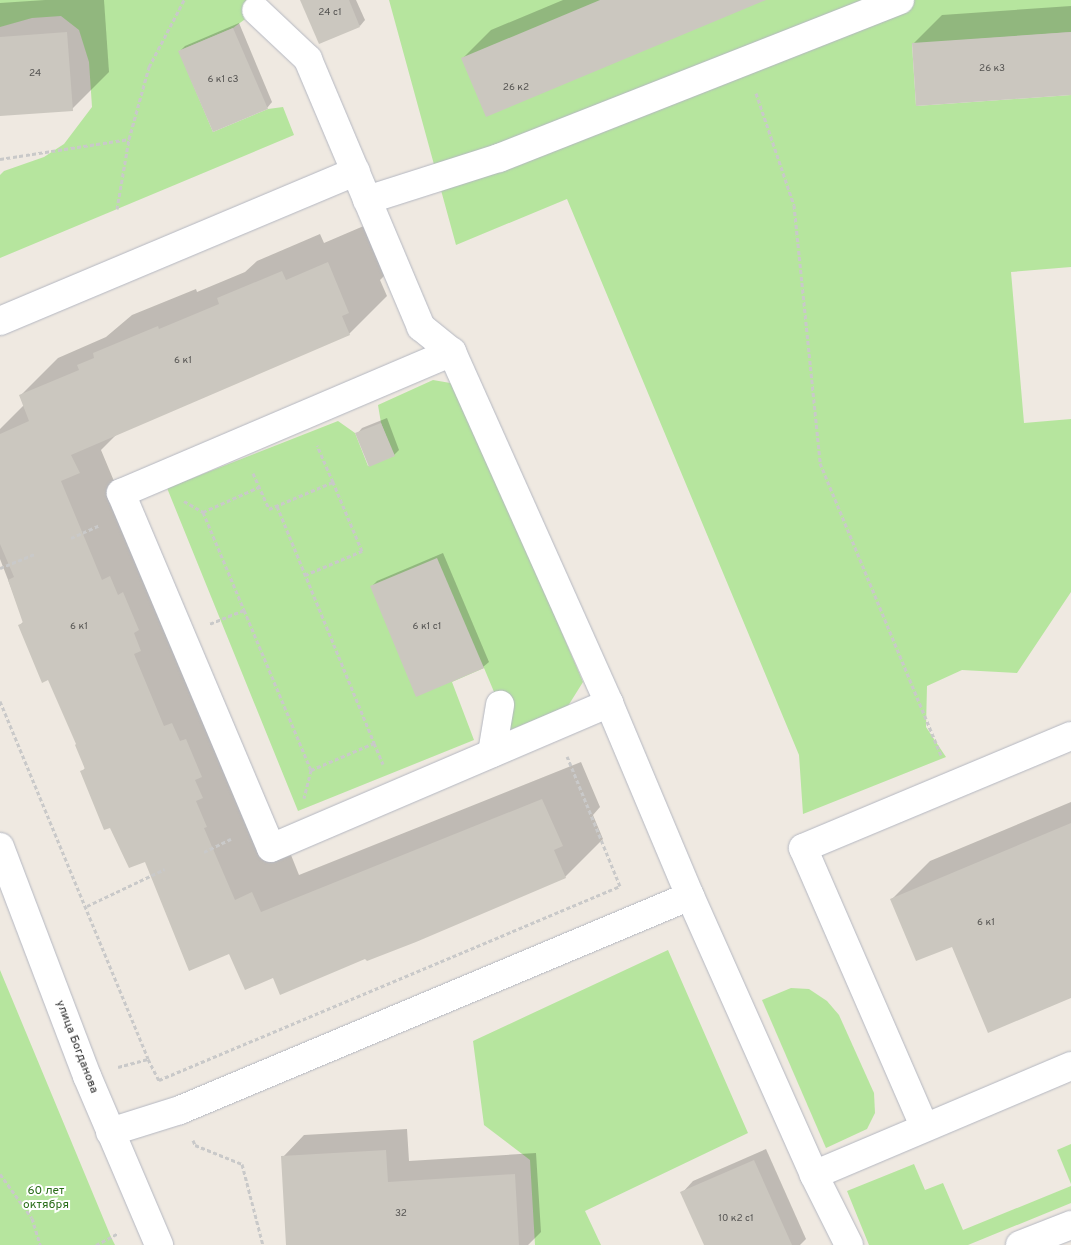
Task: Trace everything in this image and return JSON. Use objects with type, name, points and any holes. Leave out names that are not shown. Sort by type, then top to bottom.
[{"type":"street","points":[[368,200],[499,158],[900,0]]},
{"type":"street","points":[[256,10],[308,59],[421,327],[452,352],[609,703],[690,896],[814,1175],[849,1245]]},
{"type":"street","points":[[0,321],[356,171]]},
{"type":"street","points":[[452,352],[121,493],[271,848],[609,703]]},
{"type":"street","points":[[492,754],[500,706]]},
{"type":"street","points":[[924,1126],[803,848],[1071,736]]},
{"type":"street","name":"улица Богданова","points":[[0,847],[87,1076],[158,1245]]},
{"type":"street","points":[[110,1132],[180,1110],[690,896]]},
{"type":"street","points":[[814,1175],[924,1126],[1071,1066]]},
{"type":"street","points":[[1020,1245],[1071,1225]]},
{"type":"path","points":[[117,209],[129,139],[149,67],[184,0]]},
{"type":"path","points":[[745,60],[794,205],[820,463],[953,785]]},
{"type":"path","points":[[0,159],[129,139]]},
{"type":"path","points":[[304,415],[362,551],[305,575]]},
{"type":"path","points":[[240,442],[269,509],[332,482]]},
{"type":"path","points":[[276,506],[396,794]]},
{"type":"path","points":[[204,512],[311,770],[306,794],[291,839]]},
{"type":"path","points":[[0,568],[34,554]]},
{"type":"path","points":[[182,636],[244,610]]},
{"type":"path","points":[[0,701],[158,1080],[180,1110],[196,1146],[242,1164],[263,1245]]},
{"type":"path","points":[[158,1080],[620,886],[555,726]]},
{"type":"path","points":[[311,770],[374,743]]},
{"type":"path","points":[[204,852],[240,835]]},
{"type":"path","points":[[86,906],[165,869]]},
{"type":"path","points":[[0,1174],[32,1218],[40,1245]]},
{"type":"path","points":[[96,1245],[122,1232]]},
{"type":"green space","points":[[0,0],[248,0],[252,14],[233,28],[179,51],[213,132],[268,109],[283,107],[294,135],[0,258],[0,175],[4,171],[44,157],[64,144],[92,107],[89,62],[79,30],[61,16],[32,18],[0,27]]},
{"type":"green space","points":[[389,0],[1071,0],[1071,32],[912,44],[916,106],[1071,95],[1071,267],[1011,272],[1024,423],[1071,419],[1071,592],[1017,673],[962,670],[927,686],[926,727],[946,757],[803,814],[799,755],[567,199],[456,245]]},
{"type":"green space","points":[[433,380],[456,384],[583,682],[568,706],[510,730],[484,668],[452,682],[474,740],[298,811],[167,488],[338,421],[355,433],[368,466],[394,456],[381,423],[378,405]]},
{"type":"green space","points":[[668,950],[748,1133],[585,1211],[601,1245],[535,1245],[530,1160],[484,1125],[473,1041]]},
{"type":"green space","name":"60 лет октября","points":[[0,970],[111,1237],[115,1245],[0,1245]]},
{"type":"green space","points":[[791,988],[809,989],[827,1001],[839,1015],[874,1093],[875,1113],[867,1129],[826,1148],[762,1000]]},
{"type":"green space","points":[[1071,1144],[1071,1184],[1057,1150]]},
{"type":"green space","points":[[914,1164],[925,1190],[943,1183],[963,1230],[1071,1186],[1071,1203],[968,1245],[869,1245],[847,1191]]},
{"type":"building","points":[[300,0],[349,0],[360,27],[319,44]]},
{"type":"building","points":[[600,0],[766,0],[486,117],[461,58]]},
{"type":"building","points":[[233,28],[268,109],[213,132],[178,51]]},
{"type":"building","points":[[67,32],[73,111],[0,116],[0,37]]},
{"type":"building","points":[[1071,32],[1071,95],[916,106],[912,43]]},
{"type":"building","points":[[328,262],[349,313],[342,316],[350,335],[71,455],[80,473],[61,481],[102,580],[110,576],[118,595],[123,592],[139,630],[134,633],[141,651],[134,654],[164,726],[172,723],[180,741],[186,739],[202,777],[195,780],[203,798],[196,801],[207,827],[204,828],[235,900],[252,892],[261,912],[542,799],[563,846],[554,850],[566,878],[416,942],[367,961],[365,959],[280,995],[273,978],[245,990],[229,954],[189,971],[145,862],[129,868],[110,828],[104,830],[80,771],[85,769],[76,744],[48,680],[42,683],[18,625],[23,623],[8,580],[14,577],[0,544],[0,434],[29,421],[19,395],[79,370],[77,365],[94,358],[93,353],[158,326],[159,329],[219,304],[217,298],[282,271],[286,280]]},
{"type":"building","points":[[381,423],[395,456],[369,467],[355,433]]},
{"type":"building","points":[[437,558],[484,668],[416,697],[370,586]]},
{"type":"building","points":[[1071,823],[1071,998],[988,1033],[952,947],[916,961],[890,899]]},
{"type":"building","points":[[386,1150],[388,1182],[515,1174],[519,1245],[286,1245],[281,1156]]},
{"type":"building","points":[[754,1160],[792,1245],[704,1245],[680,1192]]}]
